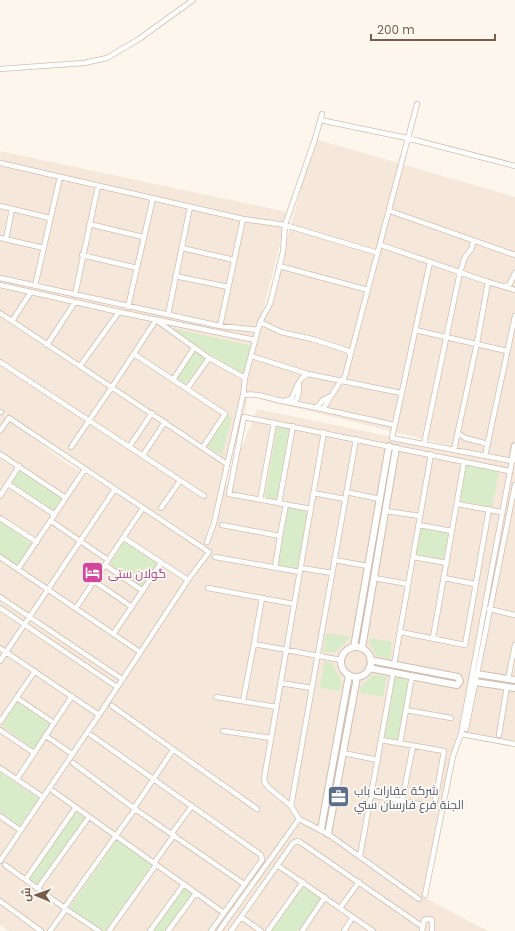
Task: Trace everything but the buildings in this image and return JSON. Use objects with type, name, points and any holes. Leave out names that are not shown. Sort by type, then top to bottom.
[{"type":"street","points":[[0,69],[84,63],[107,58],[139,39],[193,0]]},
{"type":"street","points":[[323,409],[345,376],[390,211],[407,138],[417,104]]},
{"type":"street","points":[[207,542],[214,523],[243,395],[245,378],[260,322],[270,304],[283,252],[285,225],[322,114]]},
{"type":"street","points":[[320,120],[407,138],[515,166]]},
{"type":"street","points":[[0,163],[243,219],[285,225],[378,253]]},
{"type":"street","points":[[35,286],[60,177]]},
{"type":"street","points":[[75,295],[82,256],[98,186]]},
{"type":"street","points":[[128,307],[152,198]]},
{"type":"street","points":[[0,206],[50,218]]},
{"type":"street","points":[[168,315],[190,207]]},
{"type":"street","points":[[6,239],[12,209]]},
{"type":"street","points":[[390,211],[515,255]]},
{"type":"street","points":[[220,326],[243,219]]},
{"type":"street","points":[[89,224],[143,237]]},
{"type":"street","points":[[0,238],[44,248]]},
{"type":"street","points":[[424,444],[460,272],[465,257],[472,248],[473,241]]},
{"type":"street","points":[[381,245],[515,290]]},
{"type":"street","points":[[182,248],[234,260]]},
{"type":"street","points":[[82,256],[136,268]]},
{"type":"street","points":[[430,262],[392,438],[512,461]]},
{"type":"street","points":[[279,266],[368,290]]},
{"type":"street","points":[[505,287],[510,284],[515,273]]},
{"type":"street","points":[[176,276],[228,288]]},
{"type":"street","points":[[0,278],[220,326],[258,330]]},
{"type":"street","points":[[454,450],[477,343],[488,282]]},
{"type":"street","points":[[0,285],[93,307],[255,340]]},
{"type":"street","points":[[12,321],[31,292]]},
{"type":"street","points":[[93,307],[95,299]]},
{"type":"street","points":[[47,344],[75,302]]},
{"type":"street","points":[[80,366],[118,312]]},
{"type":"street","points":[[0,313],[227,464]]},
{"type":"street","points":[[485,456],[515,316]]},
{"type":"street","points":[[156,320],[209,358],[245,378]]},
{"type":"street","points":[[70,447],[112,388],[156,320]]},
{"type":"street","points":[[260,322],[281,332],[312,339],[347,350],[351,355]]},
{"type":"street","points":[[415,330],[507,351]]},
{"type":"street","points":[[173,380],[194,348]]},
{"type":"street","points":[[134,354],[225,414],[203,447]]},
{"type":"street","points":[[251,356],[308,374],[401,393]]},
{"type":"street","points":[[187,389],[209,358]]},
{"type":"street","points":[[0,362],[204,496]]},
{"type":"street","points":[[282,402],[291,399],[304,375],[308,374]]},
{"type":"street","points":[[292,403],[295,402],[298,396],[298,385]]},
{"type":"street","points":[[243,395],[254,394],[282,402],[323,409],[395,425]]},
{"type":"street","points":[[316,408],[332,395]]},
{"type":"street","points":[[129,447],[152,413]]},
{"type":"street","points":[[311,508],[229,494],[244,416],[509,471]]},
{"type":"street","points":[[0,431],[8,418],[209,552],[188,580],[0,861]]},
{"type":"street","points":[[143,456],[165,422]]},
{"type":"street","points":[[260,500],[274,423]]},
{"type":"street","points":[[279,503],[293,426]]},
{"type":"street","points":[[324,432],[264,779],[265,783],[291,806],[299,819],[321,829],[419,899]]},
{"type":"street","points":[[458,432],[465,438],[488,444]]},
{"type":"street","points":[[291,806],[356,440]]},
{"type":"street","points":[[354,647],[389,446]]},
{"type":"street","points":[[425,895],[453,756],[460,734],[501,512],[515,446]]},
{"type":"street","points":[[362,648],[396,448]]},
{"type":"street","points":[[0,454],[66,498]]},
{"type":"street","points":[[394,665],[431,454]]},
{"type":"street","points":[[433,638],[464,462]]},
{"type":"street","points":[[0,496],[19,466]]},
{"type":"street","points":[[18,569],[55,516],[85,469]]},
{"type":"street","points":[[161,508],[180,481]]},
{"type":"street","points":[[8,484],[55,516]]},
{"type":"street","points":[[466,729],[515,485]]},
{"type":"street","points":[[0,660],[115,489]]},
{"type":"street","points":[[346,492],[380,499]]},
{"type":"street","points":[[313,493],[345,499]]},
{"type":"street","points":[[275,568],[286,504]]},
{"type":"street","points":[[457,504],[501,512]]},
{"type":"street","points":[[76,608],[143,508]]},
{"type":"street","points":[[400,632],[465,645],[489,509]]},
{"type":"street","points":[[386,511],[420,516]]},
{"type":"street","points":[[0,518],[36,542]]},
{"type":"street","points":[[51,521],[108,560]]},
{"type":"street","points":[[222,525],[280,536]]},
{"type":"street","points":[[419,525],[452,531]]},
{"type":"street","points":[[124,538],[188,580]]},
{"type":"street","points":[[0,557],[140,652]]},
{"type":"street","points":[[215,557],[275,568],[332,573]]},
{"type":"street","points":[[413,557],[447,563]]},
{"type":"street","points":[[334,560],[368,566]]},
{"type":"street","points":[[114,633],[144,591],[161,563]]},
{"type":"street","points":[[105,565],[144,591]]},
{"type":"street","points":[[374,578],[408,584]]},
{"type":"street","points":[[444,578],[475,584]]},
{"type":"street","points":[[94,581],[132,607]]},
{"type":"street","points":[[208,588],[294,604]]},
{"type":"street","points":[[0,597],[122,679]]},
{"type":"street","points":[[244,701],[262,598]]},
{"type":"street","points":[[0,608],[117,687]]},
{"type":"street","points":[[489,610],[515,614]]},
{"type":"street","points":[[254,644],[341,660]]},
{"type":"street","points":[[508,679],[515,645]]},
{"type":"street","points":[[354,647],[362,648],[367,652],[370,660],[369,668],[363,675],[357,677],[349,675],[343,670],[341,660],[344,653],[354,647]]},
{"type":"street","points":[[0,648],[99,715]]},
{"type":"street","points":[[369,668],[457,685],[460,681],[458,677],[370,660]]},
{"type":"street","points":[[0,722],[35,671]]},
{"type":"street","points":[[360,856],[393,673]]},
{"type":"street","points":[[477,674],[515,680]]},
{"type":"street","points":[[321,829],[349,675]]},
{"type":"street","points":[[400,743],[412,676]]},
{"type":"street","points":[[328,834],[357,677]]},
{"type":"street","points":[[475,682],[515,688]]},
{"type":"street","points":[[280,683],[312,688]]},
{"type":"street","points":[[498,735],[507,686]]},
{"type":"street","points":[[17,779],[72,696]]},
{"type":"street","points":[[216,696],[277,707]]},
{"type":"street","points":[[17,698],[54,723]]},
{"type":"street","points":[[112,706],[257,809]]},
{"type":"street","points":[[406,710],[451,718]]},
{"type":"street","points":[[0,730],[34,753]]},
{"type":"street","points":[[223,731],[271,738]]},
{"type":"street","points":[[460,734],[515,744]]},
{"type":"street","points":[[91,735],[261,855],[262,860],[211,931]]},
{"type":"street","points":[[46,736],[72,754]]},
{"type":"street","points":[[371,795],[434,807],[444,751],[381,740]]},
{"type":"street","points":[[402,801],[413,746]]},
{"type":"street","points":[[50,931],[173,750]]},
{"type":"street","points":[[343,753],[378,760]]},
{"type":"street","points":[[74,763],[135,808],[244,884]]},
{"type":"street","points":[[0,768],[43,797]]},
{"type":"street","points":[[53,791],[224,913]]},
{"type":"street","points":[[109,931],[155,864],[192,806]]},
{"type":"street","points":[[26,879],[76,807]]},
{"type":"street","points":[[0,816],[20,830]]},
{"type":"street","points":[[38,888],[89,817]]},
{"type":"street","points":[[219,931],[299,819]]},
{"type":"street","points":[[231,931],[293,842],[298,841],[359,882],[423,929],[424,920],[427,918],[432,920],[432,931]]},
{"type":"street","points":[[5,865],[98,931]]},
{"type":"street","points":[[277,865],[372,931]]},
{"type":"street","points":[[268,931],[303,882]]},
{"type":"street","points":[[340,908],[359,882]]},
{"type":"street","points":[[150,931],[184,884]]},
{"type":"street","points":[[168,931],[196,893]]},
{"type":"street","points":[[302,931],[325,897]]},
{"type":"street","points":[[0,901],[41,931]]},
{"type":"street","points":[[241,917],[261,931]]},
{"type":"street","points":[[344,931],[353,917]]},
{"type":"shaded area","points":[[315,139],[515,197],[515,741],[458,731],[427,899],[488,931],[9,931],[0,925],[0,412],[63,461],[196,539],[0,411],[0,151],[287,212],[246,384]],"holes":[[[247,396],[461,449],[378,434],[257,409],[206,536],[247,404]]]},
{"type":"green space","points":[[175,329],[249,345],[252,349],[245,377],[175,331]]},
{"type":"green space","points":[[196,351],[205,358],[186,385],[176,379]]},
{"type":"green space","points":[[227,415],[232,417],[222,455],[207,446]]},
{"type":"green space","points":[[277,426],[290,428],[278,500],[265,497]]},
{"type":"green space","points":[[466,465],[499,471],[492,507],[460,501]]},
{"type":"green space","points":[[19,470],[63,499],[54,512],[10,483]]},
{"type":"green space","points":[[288,508],[308,511],[298,569],[278,566]]},
{"type":"green space","points":[[0,521],[32,543],[17,566],[0,555]]},
{"type":"green space","points":[[421,528],[449,533],[444,560],[416,555]]},
{"type":"green space","points":[[125,541],[159,563],[143,587],[110,564]]},
{"type":"green space","points":[[326,633],[351,637],[335,652],[323,652]]},
{"type":"green space","points":[[370,638],[392,642],[390,659],[376,656],[369,642]]},
{"type":"green space","points":[[324,661],[332,663],[342,682],[340,691],[320,688]]},
{"type":"green space","points":[[373,675],[387,677],[383,697],[360,693],[361,686]]},
{"type":"green space","points":[[396,676],[408,678],[409,680],[398,740],[384,737],[394,678]]},
{"type":"green space","points":[[17,702],[51,724],[34,749],[2,726]]},
{"type":"green space","points":[[0,772],[39,799],[20,826],[0,812]]},
{"type":"green space","points":[[75,811],[85,818],[37,886],[28,879]]},
{"type":"green space","points":[[117,840],[152,865],[105,931],[102,931],[69,908]]},
{"type":"green space","points":[[303,886],[321,898],[298,931],[272,931]]},
{"type":"green space","points":[[184,887],[192,893],[165,931],[152,931]]},
{"type":"place","name":"گولان ستی","points":[[93,573]]},
{"type":"place","name":"شرکة عقارات باب الجنة فرع فارسان ستي","points":[[339,797]]}]
